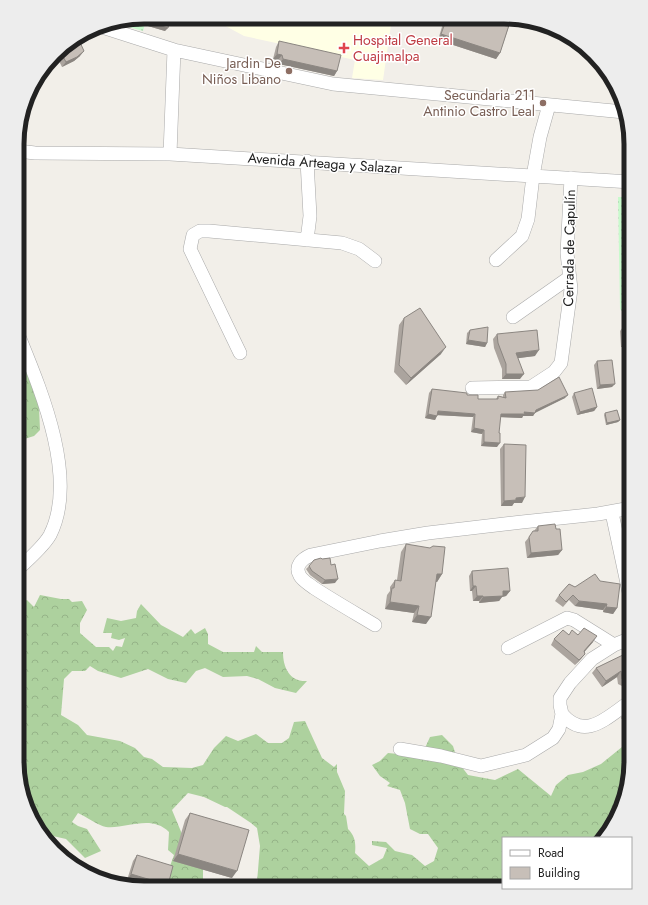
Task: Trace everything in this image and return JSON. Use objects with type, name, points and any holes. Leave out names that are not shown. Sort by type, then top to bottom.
[{"type":"street","points":[[109,29],[174,50],[333,84],[620,112]]},
{"type":"street","points":[[170,154],[174,50]]},
{"type":"street","points":[[496,260],[522,236],[528,219],[533,176],[540,136],[549,105]]},
{"type":"street","name":"Avenida Arteaga y Salazar","points":[[24,152],[170,154],[306,161],[624,182]]},
{"type":"street","points":[[306,161],[310,216],[307,240]]},
{"type":"street","name":"Cerrada de Capulín","points":[[472,388],[531,387],[554,372],[561,363],[572,289],[567,253],[571,178]]},
{"type":"street","points":[[240,353],[190,249],[193,235],[200,231],[209,231],[342,243],[359,249],[374,261]]},
{"type":"street","points":[[513,317],[570,277]]},
{"type":"street","points":[[24,352],[54,434],[59,464],[60,489],[59,512],[50,536],[33,556],[24,564]]},
{"type":"street","points":[[375,625],[325,595],[302,579],[299,574],[299,563],[303,558],[311,555],[380,541],[428,533],[624,509]]},
{"type":"street","points":[[612,512],[624,569]]},
{"type":"street","points":[[508,648],[567,618],[574,620],[614,645]]},
{"type":"street","points":[[400,749],[441,756],[481,766],[526,755],[553,738],[559,729],[562,714],[560,698],[570,683],[592,659],[614,645],[624,641]]},
{"type":"street","points":[[562,714],[569,723],[577,726],[598,724],[624,707]]},
{"type":"shaded area","name":"Hospital General Cuajimalpa","points":[[222,24],[391,24],[383,80],[352,78],[355,60],[244,36]]},
{"type":"green space","points":[[145,24],[143,31],[124,26]]},
{"type":"green space","points":[[618,197],[624,197],[624,313],[620,309]]},
{"type":"green space","points":[[24,356],[39,407],[40,430],[34,436],[24,439]]},
{"type":"green space","points":[[40,595],[69,599],[72,602],[82,601],[87,610],[80,623],[80,633],[96,647],[109,647],[113,651],[116,646],[122,647],[125,638],[119,640],[111,638],[112,633],[103,633],[107,618],[121,621],[136,618],[137,611],[141,604],[161,625],[183,637],[191,629],[195,634],[205,628],[208,634],[208,644],[223,652],[254,652],[256,646],[262,652],[283,652],[284,663],[289,673],[296,679],[307,681],[296,693],[275,688],[258,679],[247,676],[223,677],[205,668],[196,671],[186,683],[168,679],[148,669],[121,678],[98,671],[90,666],[85,671],[72,671],[64,679],[61,715],[78,725],[87,735],[120,741],[135,748],[144,757],[152,759],[163,767],[192,768],[203,765],[214,748],[226,736],[238,741],[256,734],[268,743],[282,743],[289,738],[294,722],[305,721],[322,758],[334,767],[337,764],[337,772],[345,791],[344,814],[346,816],[348,829],[354,840],[355,853],[369,866],[383,858],[387,848],[372,845],[372,841],[386,842],[395,851],[412,855],[425,866],[434,861],[438,848],[428,834],[420,834],[410,829],[405,803],[400,790],[387,786],[390,783],[380,776],[372,765],[380,761],[388,753],[398,754],[425,748],[430,737],[442,735],[453,746],[458,762],[468,775],[495,780],[518,769],[551,796],[556,785],[568,775],[583,772],[601,764],[622,747],[624,748],[624,769],[618,800],[604,828],[596,837],[502,837],[502,881],[257,881],[260,846],[257,828],[227,807],[204,797],[188,793],[172,810],[182,834],[203,866],[203,881],[160,881],[170,866],[174,855],[168,850],[169,832],[155,824],[147,823],[106,827],[78,813],[72,822],[87,829],[101,851],[85,858],[66,839],[50,835],[44,828],[30,800],[26,784],[24,769],[24,602],[27,600],[34,607]]},
{"type":"building","points":[[154,24],[169,24],[168,28]]},
{"type":"building","points":[[445,24],[509,24],[500,53],[441,34]]},
{"type":"building","points":[[279,41],[341,55],[337,71],[283,59],[282,55],[277,54]]},
{"type":"building","points":[[80,42],[84,51],[77,57],[66,62],[63,56]]},
{"type":"building","points":[[420,308],[446,347],[411,378],[399,365],[404,318]]},
{"type":"building","points":[[488,327],[487,343],[468,340],[470,330]]},
{"type":"building","points":[[537,330],[539,350],[516,353],[524,374],[506,374],[506,364],[498,343],[497,334]]},
{"type":"building","points":[[612,360],[615,384],[600,385],[597,361]]},
{"type":"building","points":[[559,377],[568,395],[536,410],[535,413],[524,412],[525,414],[501,414],[499,433],[500,443],[484,442],[484,430],[474,428],[475,414],[438,411],[437,416],[428,414],[432,389],[467,393],[467,395],[478,395],[478,399],[498,399],[498,396],[506,398],[505,392],[538,390]]},
{"type":"building","points":[[592,388],[597,407],[580,412],[574,393]]},
{"type":"building","points":[[617,410],[620,420],[607,423],[605,413]]},
{"type":"building","points":[[504,444],[526,445],[525,497],[516,498],[516,500],[504,501]]},
{"type":"building","points":[[555,524],[556,529],[560,529],[562,550],[531,553],[529,537],[533,531],[538,531],[538,526]]},
{"type":"building","points":[[406,544],[430,548],[433,546],[445,547],[442,574],[437,574],[431,617],[417,615],[419,606],[390,602],[395,580],[401,581]]},
{"type":"building","points":[[330,558],[331,565],[335,564],[338,579],[325,580],[312,571],[309,566],[314,560]]},
{"type":"building","points":[[508,568],[510,591],[503,591],[503,596],[477,596],[476,586],[473,586],[472,571]]},
{"type":"building","points":[[595,574],[600,581],[620,584],[617,608],[606,607],[607,604],[579,601],[573,595],[566,602],[559,595],[569,584],[575,587]]},
{"type":"building","points":[[584,628],[597,636],[584,651],[585,654],[579,660],[554,639],[563,630],[569,635],[572,630],[578,635]]},
{"type":"building","points":[[624,654],[624,680],[622,679],[621,671],[606,681],[596,668]]},
{"type":"building","points":[[190,813],[249,830],[237,871],[178,854]]},
{"type":"building","points":[[137,855],[173,866],[169,881],[155,881],[131,874]]},
{"type":"place","name":"Hospital General Cuajimalpa","points":[[344,48]]},
{"type":"place","name":"Jardin De Niños Libano","points":[[289,71]]},
{"type":"place","name":"Secundaria 211 Antinio Castro Leal","points":[[543,103]]}]
